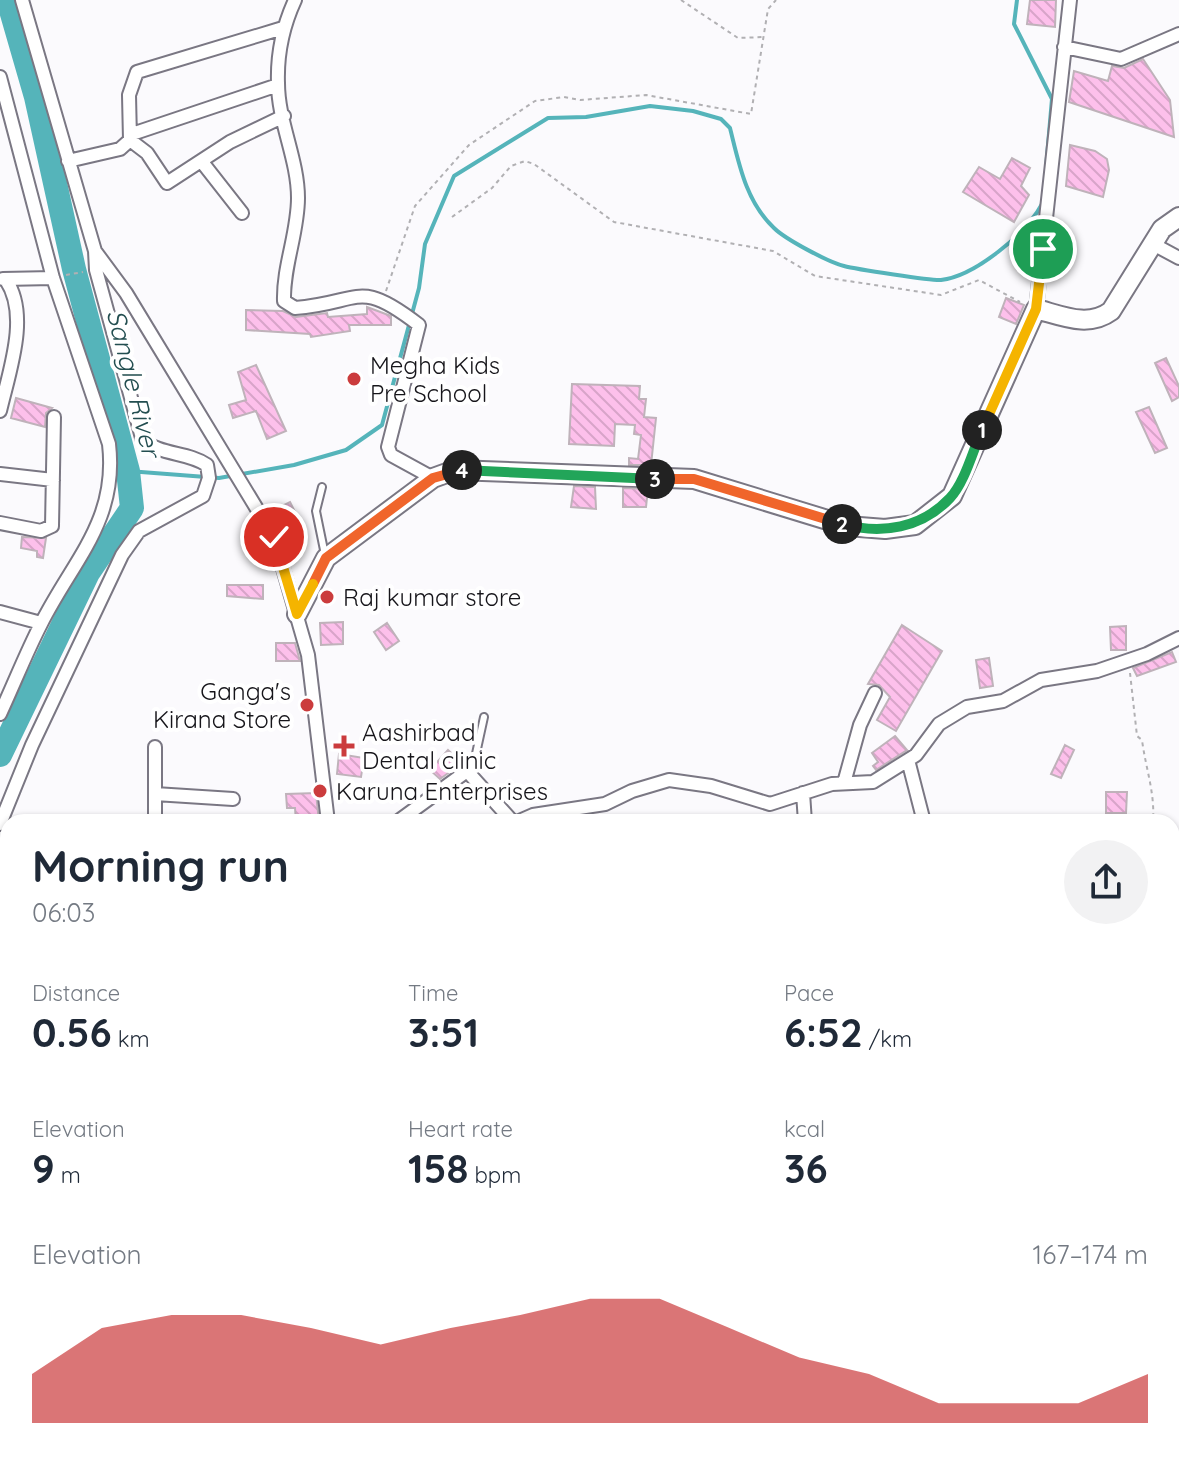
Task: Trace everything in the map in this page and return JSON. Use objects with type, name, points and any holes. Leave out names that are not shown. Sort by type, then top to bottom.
[{"type":"street","points":[[295,0],[283,28],[278,85],[298,200],[283,283],[284,301],[295,308],[353,296],[387,301],[419,325],[388,447],[391,455],[433,478]]},
{"type":"street","points":[[297,614],[326,558],[433,478],[455,470],[694,479],[847,526],[885,529],[915,525],[952,496],[1036,309],[1070,0]]},
{"type":"street","points":[[4,814],[32,745],[122,555],[139,531],[203,496],[209,478],[207,465],[199,459],[149,446],[142,438],[96,270],[95,251],[25,2]]},
{"type":"street","points":[[283,28],[137,72],[129,95],[131,137],[147,153],[167,183],[230,142],[284,116]]},
{"type":"street","points":[[1064,47],[1121,59],[1179,34]]},
{"type":"street","points":[[0,77],[53,278],[109,444],[112,470],[111,490],[102,518],[41,623],[0,714]]},
{"type":"street","points":[[68,161],[120,149],[131,137],[278,85]]},
{"type":"street","points":[[202,162],[242,213]]},
{"type":"street","points":[[1036,309],[1088,322],[1099,320],[1111,311],[1162,229],[1179,217]]},
{"type":"street","points":[[1153,244],[1179,258]]},
{"type":"street","points":[[95,251],[126,293],[274,537],[308,655],[327,814]]},
{"type":"street","points":[[0,411],[12,363],[17,303],[3,279],[53,278]]},
{"type":"street","points":[[0,523],[49,529],[53,522],[54,417]]},
{"type":"street","points":[[0,474],[53,480]]},
{"type":"street","points":[[0,612],[41,623]]},
{"type":"street","points":[[540,814],[605,804],[632,791],[669,780],[711,786],[770,804],[844,783],[873,782],[908,760],[939,724],[967,707],[1003,701],[1041,680],[1097,671],[1179,638]]},
{"type":"street","points":[[844,783],[860,725],[875,693]]},
{"type":"street","points":[[155,747],[155,814]]},
{"type":"street","points":[[908,760],[922,814]]},
{"type":"street","points":[[407,814],[461,773],[472,772],[508,814]]},
{"type":"street","points":[[803,793],[804,814]]},
{"type":"street","points":[[155,794],[233,799]]},
{"type":"lane","points":[[322,487],[316,511],[320,545],[326,558]]},
{"type":"lane","points":[[472,772],[484,717]]},
{"type":"path","points":[[681,0],[738,38],[763,37]]},
{"type":"path","points":[[387,301],[415,206],[446,169],[478,139],[535,101],[564,97],[580,100],[646,95],[750,115],[768,9],[776,0]]},
{"type":"path","points":[[452,217],[492,188],[511,166],[525,161],[554,177],[597,212],[631,227],[773,251],[815,276],[941,295],[979,280],[1036,309]]},
{"type":"path","points":[[53,278],[96,270]]},
{"type":"path","points":[[1130,660],[1137,736],[1142,740],[1147,777],[1154,786],[1153,814]]},
{"type":"building","points":[[1030,0],[1056,0],[1055,27],[1027,24]]},
{"type":"building","points":[[1143,59],[1170,100],[1174,137],[1069,102],[1074,71],[1108,81],[1112,66],[1124,68]]},
{"type":"building","points":[[1070,145],[1095,151],[1107,159],[1109,170],[1103,197],[1066,186]]},
{"type":"building","points":[[1012,158],[1030,168],[1021,186],[1029,195],[1014,222],[963,192],[979,167],[1000,179]]},
{"type":"building","points":[[1006,298],[1024,305],[1016,324],[999,317]]},
{"type":"building","points":[[367,307],[391,316],[391,325],[349,325],[350,331],[311,337],[310,334],[246,330],[246,310],[283,311],[296,317],[327,313],[328,317],[367,314]]},
{"type":"building","points":[[1166,358],[1179,386],[1179,397],[1172,401],[1155,363]]},
{"type":"building","points":[[256,365],[286,431],[267,439],[256,411],[233,418],[229,405],[246,400],[238,372]]},
{"type":"building","points":[[572,384],[640,386],[639,399],[646,399],[644,417],[656,418],[651,465],[629,465],[629,458],[638,459],[641,435],[634,434],[635,425],[615,424],[614,446],[569,444]]},
{"type":"building","points":[[16,398],[52,408],[46,413],[45,427],[11,418]]},
{"type":"building","points":[[1149,407],[1167,448],[1155,453],[1136,412]]},
{"type":"building","points":[[574,486],[595,487],[596,509],[571,507]]},
{"type":"building","points":[[623,488],[648,489],[646,507],[623,507]]},
{"type":"building","points":[[290,502],[301,524],[305,543],[292,545],[278,508]]},
{"type":"building","points":[[22,537],[46,538],[43,558],[37,557],[37,551],[21,548]]},
{"type":"building","points":[[227,585],[263,585],[263,599],[227,596]]},
{"type":"building","points":[[343,622],[343,644],[321,645],[320,623]]},
{"type":"building","points":[[387,623],[399,641],[386,650],[374,632]]},
{"type":"building","points":[[902,625],[942,651],[896,731],[877,720],[890,697],[879,685],[868,684]]},
{"type":"building","points":[[1126,626],[1126,650],[1111,650],[1110,627]]},
{"type":"building","points":[[276,643],[295,643],[300,661],[276,661]]},
{"type":"building","points":[[1172,652],[1176,662],[1137,676],[1133,668]]},
{"type":"building","points":[[989,658],[993,686],[980,688],[976,660]]},
{"type":"building","points":[[895,736],[907,750],[876,770],[873,766],[878,762],[872,753]]},
{"type":"building","points":[[1065,745],[1074,750],[1061,778],[1051,774]]},
{"type":"building","points":[[448,750],[462,763],[440,779],[430,770]]},
{"type":"building","points":[[339,754],[364,758],[361,777],[337,774]]},
{"type":"building","points":[[1106,792],[1127,792],[1126,813],[1106,813]]},
{"type":"building","points":[[316,793],[318,814],[295,814],[295,808],[287,808],[286,794]]},
{"type":"waterway","name":"Sangle River","points":[[0,755],[88,573],[132,508],[128,471],[74,269],[36,97],[8,0]]},
{"type":"waterway","points":[[1017,0],[1014,24],[1052,99],[1046,168]]},
{"type":"waterway","points":[[128,471],[219,478],[294,465],[346,450],[382,425],[419,288],[425,244],[454,176],[548,118],[586,117],[650,106],[693,111],[721,119],[730,128],[740,169],[764,218],[797,244],[828,260],[863,270],[935,280],[954,277],[998,252],[1024,228],[1042,204]]},
{"type":"place","name":"Megha Kids Pre School","points":[[354,379]]},
{"type":"place","name":"Raj kumar store","points":[[327,597]]},
{"type":"place","name":"Ganga's Kirana Store","points":[[307,705]]},
{"type":"place","name":"Aashirbad Dental clinic","points":[[344,746]]},
{"type":"place","name":"Karuna Enterprises","points":[[320,791]]},
{"type":"route","points":[[274,537],[297,614],[326,558],[433,478],[455,470],[694,479],[847,526],[885,529],[915,525],[952,496],[1036,309],[1043,249]]}]
